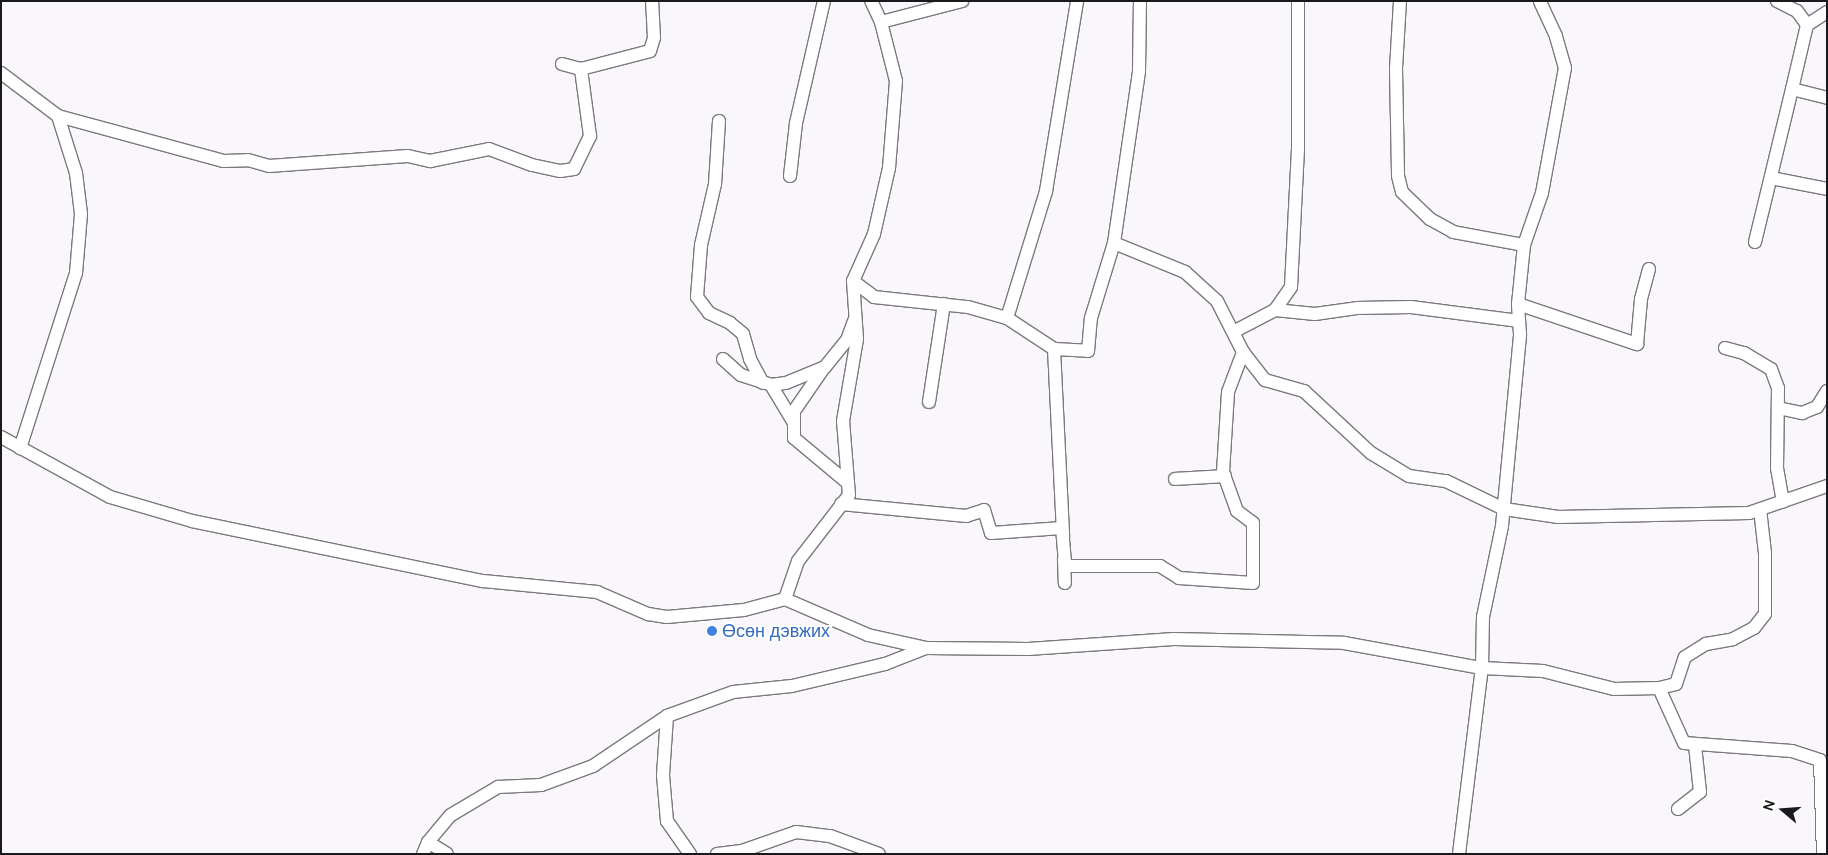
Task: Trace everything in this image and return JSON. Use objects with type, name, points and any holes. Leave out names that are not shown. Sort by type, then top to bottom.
[{"type":"street","points":[[562,64],[581,69],[650,51],[654,38],[652,1]]},
{"type":"street","points":[[790,176],[796,124],[824,1]]},
{"type":"street","points":[[785,599],[798,561],[849,495],[843,421],[857,339],[853,281],[874,234],[889,168],[896,81],[881,22],[871,1]]},
{"type":"street","points":[[881,22],[962,1]]},
{"type":"street","points":[[1007,318],[1046,191],[1077,1]]},
{"type":"street","points":[[853,281],[874,297],[968,307],[1007,318],[1054,349],[1088,350],[1091,318],[1114,243],[1139,71],[1140,1]]},
{"type":"street","points":[[1235,331],[1275,310],[1291,287],[1298,148],[1298,1]]},
{"type":"street","points":[[1400,1],[1396,69],[1398,176],[1402,192],[1430,219],[1453,232],[1524,245]]},
{"type":"street","points":[[1459,854],[1482,668],[1483,618],[1504,509],[1519,321],[1518,304],[1524,245],[1542,193],[1565,68],[1556,36],[1540,1]]},
{"type":"street","points":[[1777,1],[1797,11],[1807,25]]},
{"type":"street","points":[[1755,242],[1807,25],[1827,12]]},
{"type":"street","points":[[1,73],[58,116],[224,161],[248,160],[269,166],[408,156],[430,161],[489,149],[532,165],[560,171],[574,169],[590,136],[581,69]]},
{"type":"street","points":[[1792,89],[1827,98]]},
{"type":"street","points":[[20,448],[76,274],[81,214],[76,172],[58,116]]},
{"type":"street","points":[[720,121],[715,184],[702,245],[698,297],[709,313],[730,323],[743,334],[750,359],[794,423]]},
{"type":"street","points":[[1771,178],[1827,189]]},
{"type":"street","points":[[1114,243],[1185,272],[1217,301],[1235,331],[1243,352],[1265,380],[1304,392],[1371,453],[1409,476],[1446,481],[1504,509],[1558,517],[1749,512],[1827,486]]},
{"type":"street","points":[[1518,304],[1637,344],[1641,299],[1649,269]]},
{"type":"street","points":[[929,402],[944,304]]},
{"type":"street","points":[[1275,310],[1315,314],[1357,308],[1411,307],[1519,321]]},
{"type":"street","points":[[848,484],[794,438],[794,411],[847,340],[856,314]]},
{"type":"street","points":[[1725,348],[1744,352],[1772,369],[1778,388],[1777,468],[1783,501]]},
{"type":"street","points":[[1054,349],[1064,566]]},
{"type":"street","points":[[1064,566],[1160,566],[1179,578],[1253,583],[1253,523],[1237,511],[1225,476],[1228,392],[1243,352]]},
{"type":"street","points":[[723,359],[741,375],[767,384],[786,383],[825,367]]},
{"type":"street","points":[[1778,408],[1802,413],[1816,407],[1827,391]]},
{"type":"street","points":[[1,437],[110,497],[192,521],[483,581],[597,592],[648,614],[667,617],[744,610],[785,599],[868,635],[926,648],[1028,648],[1174,639],[1344,643],[1482,668],[1543,671],[1614,688],[1658,688],[1676,684],[1685,657],[1706,644],[1733,639],[1754,628],[1765,614],[1765,553],[1760,509]]},
{"type":"street","points":[[1175,479],[1225,476]]},
{"type":"street","points":[[841,504],[966,516],[984,510],[991,533],[1062,528],[1065,583]]},
{"type":"street","points":[[423,854],[428,842],[450,815],[498,787],[541,785],[593,766],[667,716],[733,692],[792,686],[885,664],[926,648]]},
{"type":"street","points":[[1658,688],[1684,743],[1792,751],[1823,759],[1823,854]]},
{"type":"street","points":[[667,716],[663,775],[667,821],[690,854]]},
{"type":"street","points":[[1678,809],[1700,792],[1695,745]]},
{"type":"street","points":[[717,854],[742,851],[796,832],[830,836],[879,854]]},
{"type":"street","points":[[428,842],[447,854]]},
{"type":"place","name":"Өсөн дэвжих","points":[[712,631]]}]
